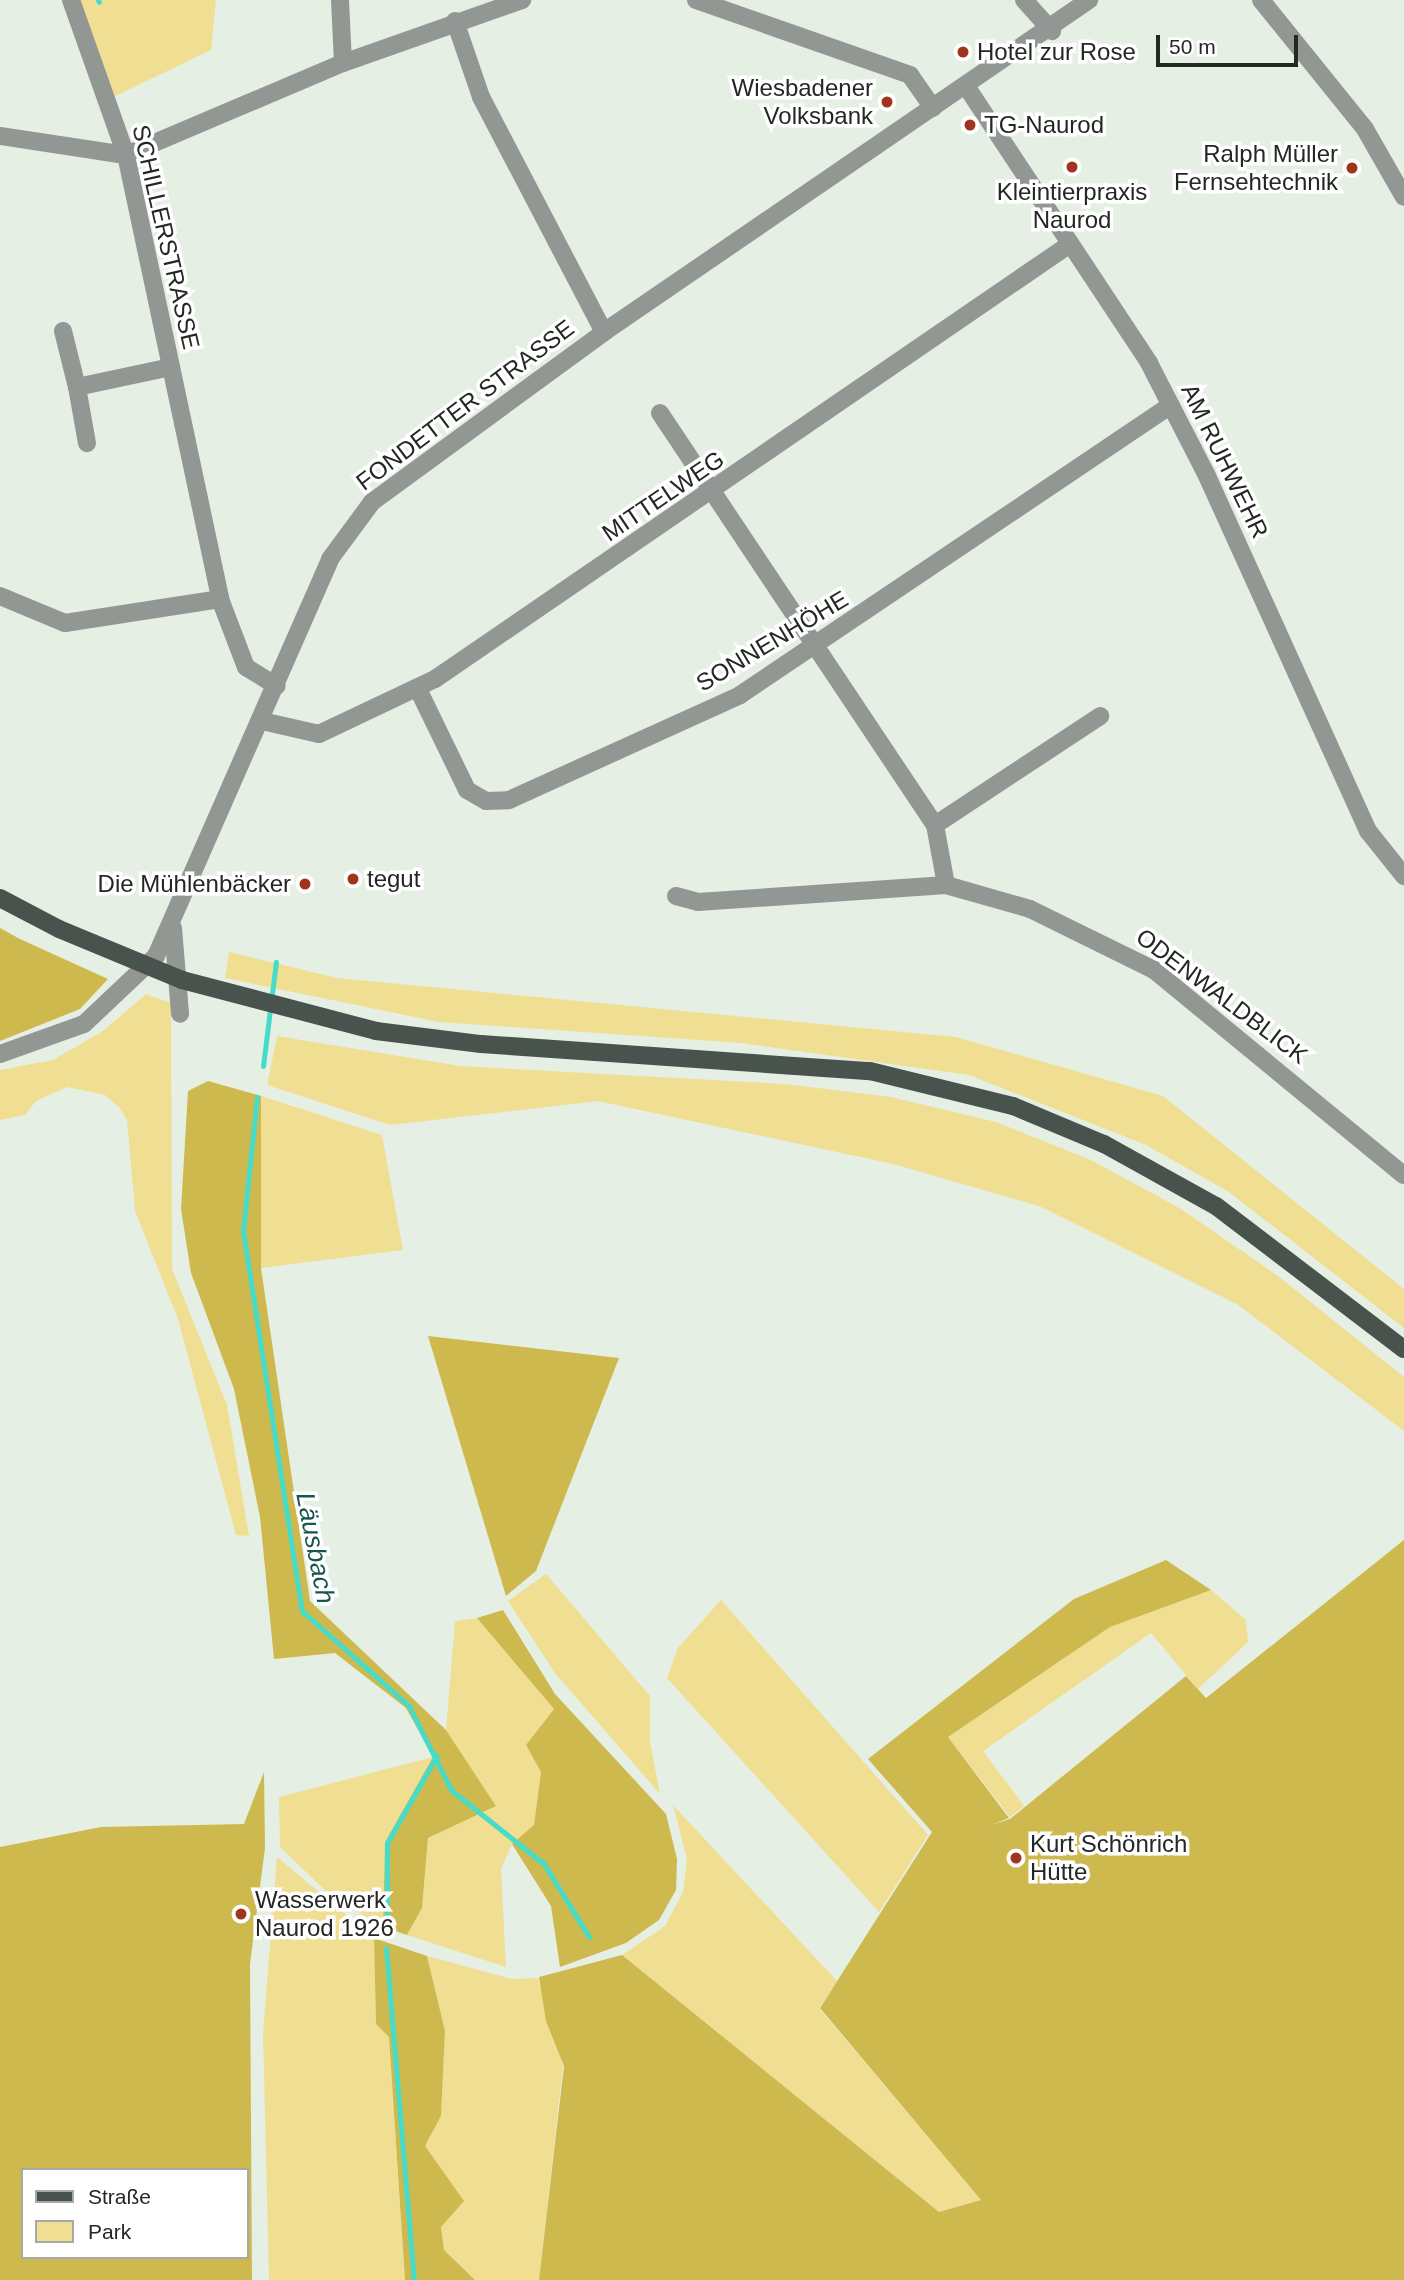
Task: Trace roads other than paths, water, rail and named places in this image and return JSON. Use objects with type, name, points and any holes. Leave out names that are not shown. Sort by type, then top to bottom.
[{"type":"main road","points":[[0,898],[59,929],[195,985],[376,1031],[481,1044],[870,1071],[1002,1102],[1104,1144],[1179,1183],[1250,1230],[1404,1349]]},
{"type":"street","name":"SCHILLERSTRASSE","points":[[71,0],[126,155],[220,599],[246,667],[277,686]]},
{"type":"street","points":[[340,0],[343,63]]},
{"type":"street","points":[[0,136],[126,155],[343,63],[455,21],[522,0]]},
{"type":"street","points":[[696,0],[910,75],[933,108]]},
{"type":"street","points":[[1024,0],[1052,31]]},
{"type":"street","name":"FONDETTER STRASSE","points":[[0,1054],[54,1039],[111,1005],[173,928],[330,559],[353,522],[429,456],[604,332],[933,108],[1052,31],[1089,0]]},
{"type":"street","points":[[1261,0],[1358,119],[1404,197]]},
{"type":"street","points":[[455,21],[487,109],[604,332]]},
{"type":"street","name":"AM RUHWEHR","points":[[966,86],[1171,405],[1368,831],[1404,876]]},
{"type":"street","name":"MITTELWEG","points":[[262,722],[319,734],[418,690],[713,492],[1070,244]]},
{"type":"street","points":[[62,331],[77,387],[87,443]]},
{"type":"street","name":"SCHILLERSTRASSE","points":[[77,387],[172,367]]},
{"type":"street","name":"SONNENHÖHE","points":[[418,690],[467,790],[486,801],[509,800],[740,695],[816,649],[1171,405]]},
{"type":"street","points":[[660,413],[935,825],[946,885]]},
{"type":"street","points":[[0,596],[65,623],[220,599]]},
{"type":"street","points":[[935,825],[1100,716]]},
{"type":"street","name":"ODENWALDBLICK","points":[[676,896],[698,902],[946,885],[1030,909],[1143,963],[1404,1175]]},
{"type":"street","points":[[173,928],[180,1014]]},
{"type":"waterway","points":[[263,1066],[276,962]]},
{"type":"waterway","name":"Läusbach","points":[[257,1097],[243,1231],[302,1611],[409,1706],[451,1790],[544,1864],[589,1937]]},
{"type":"waterway","points":[[387,1924],[387,1843],[437,1755]]},
{"type":"waterway","points":[[386,1948],[414,2280]]},
{"type":"place","name":"Hotel zur Rose","points":[[963,52]]},
{"type":"place","name":"Wiesbadener Volksbank","points":[[887,102]]},
{"type":"place","name":"TG-Naurod","points":[[970,125]]},
{"type":"place","name":"Kleintierpraxis Naurod","points":[[1072,167]]},
{"type":"place","name":"Ralph Müller Fernsehtechnik","points":[[1352,168]]},
{"type":"place","name":"tegut","points":[[353,879]]},
{"type":"place","name":"Die Mühlenbäcker","points":[[305,884]]},
{"type":"place","name":"Kurt Schönrich Hütte","points":[[1016,1858]]},
{"type":"place","name":"Wasserwerk Naurod 1926","points":[[241,1914]]}]
